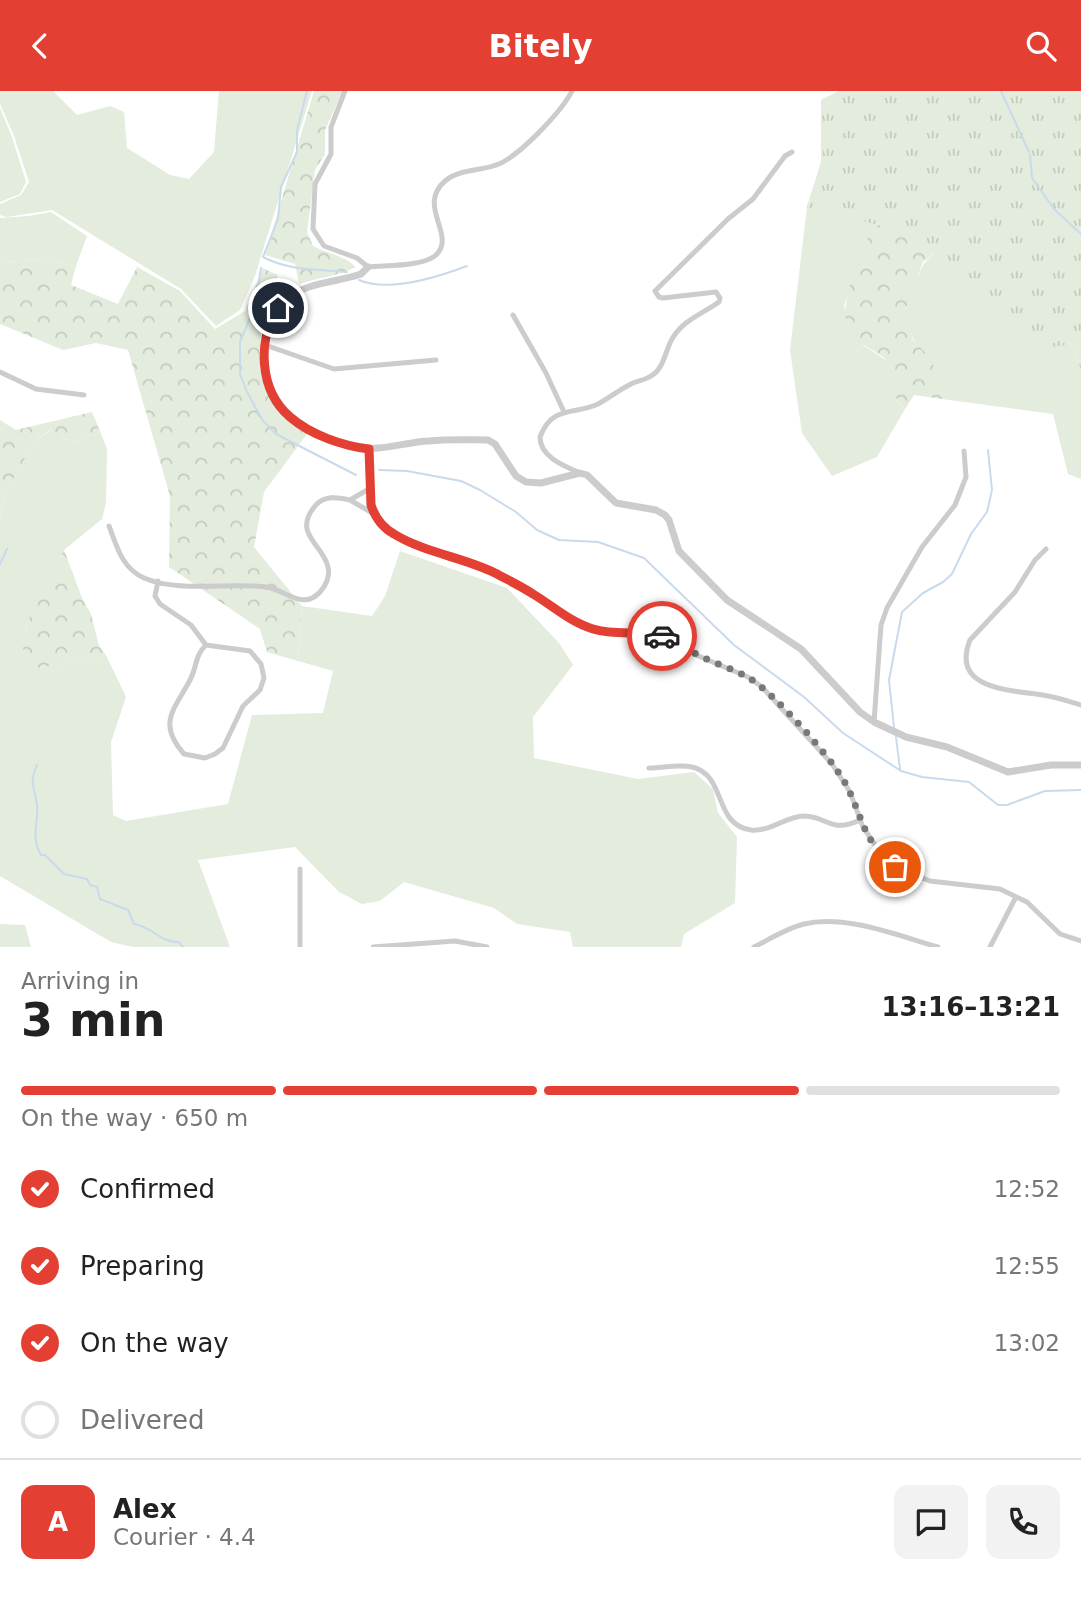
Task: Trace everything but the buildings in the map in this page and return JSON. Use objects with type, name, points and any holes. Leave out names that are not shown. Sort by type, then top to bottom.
[{"type":"street","points":[[345,91],[331,127],[331,154],[315,184],[313,229],[324,246],[357,258],[368,267]]},
{"type":"street","points":[[572,91],[565,105],[512,158],[494,166],[461,173],[445,181],[436,193],[434,201],[433,212],[443,235],[442,247],[435,256],[422,262],[368,267],[361,274],[303,288],[284,300],[272,317],[265,345],[265,368],[274,397],[289,417],[315,433],[352,446],[369,449],[429,441],[488,440],[495,444],[516,476],[526,482],[541,483],[579,473]]},
{"type":"street","points":[[792,152],[785,156],[753,199],[727,219],[655,291],[663,298],[716,292],[719,302],[680,329],[672,339],[660,369],[653,376],[632,384],[596,405],[564,412],[548,421],[540,443],[557,462],[587,475],[616,503],[656,509],[665,515],[679,551],[727,600],[801,649],[860,712],[874,722],[906,737],[947,747],[1008,772],[1051,765],[1081,765]]},
{"type":"street","points":[[513,315],[547,373],[564,412]]},
{"type":"street","points":[[265,345],[334,369],[436,360]]},
{"type":"street","points":[[0,372],[36,389],[84,395]]},
{"type":"street","points":[[369,449],[369,489],[374,514]]},
{"type":"street","points":[[874,722],[881,625],[887,608],[922,547],[955,505],[966,477],[964,451]]},
{"type":"street","points":[[350,500],[369,489]]},
{"type":"street","points":[[110,526],[121,559],[132,571],[146,579],[216,587],[271,587],[288,597],[311,599],[326,585],[329,574],[326,561],[310,540],[307,527],[309,514],[323,499],[336,497],[350,500],[374,514],[394,534],[492,572],[581,625],[613,634],[647,633],[668,637],[696,655],[748,677],[762,687],[832,764],[850,792],[871,843],[895,867],[930,881],[999,888],[1037,910],[1060,934],[1081,941]]},
{"type":"street","points":[[1046,549],[1035,560],[1015,592],[970,640],[967,663],[969,670],[979,681],[992,687],[1048,696],[1081,705]]},
{"type":"street","points":[[158,581],[155,596],[160,604],[184,619],[206,645],[250,651],[261,664],[264,678],[260,689],[243,706],[223,748],[205,758],[184,754],[170,734],[169,719],[192,677],[197,656],[206,645]]},
{"type":"street","points":[[649,768],[691,767],[704,772],[712,779],[722,809],[729,819],[744,828],[763,829],[805,816],[831,826],[842,826],[860,820]]},
{"type":"street","points":[[300,869],[300,947]]},
{"type":"street","points":[[990,947],[1016,897]]},
{"type":"street","points":[[754,947],[802,924],[819,921],[852,924],[938,947]]},
{"type":"street","points":[[373,947],[455,941],[486,947]]},
{"type":"green space","points":[[0,91],[53,91],[77,115],[110,106],[124,112],[127,148],[170,175],[189,179],[214,152],[219,91],[312,91],[255,276],[240,310],[216,326],[181,289],[52,210],[7,217],[0,215],[0,204],[21,195],[29,182],[0,104]]},
{"type":"green space","points":[[314,91],[343,91],[325,130],[325,154],[315,170],[307,232],[313,246],[341,257],[356,267],[299,284],[295,264],[265,255]]},
{"type":"green space","points":[[839,91],[1081,91],[1081,370],[1049,287],[936,252],[923,262],[906,308],[913,340],[929,357],[942,383],[942,399],[914,395],[905,409],[892,389],[891,365],[856,339],[847,324],[848,294],[853,276],[878,217],[821,167],[821,100]]},
{"type":"green space","points":[[839,91],[1081,91],[1081,343],[1051,347],[906,232],[807,207],[823,156],[821,100]]},
{"type":"green space","points":[[0,108],[26,182],[20,194],[0,202]]},
{"type":"green space","points":[[823,156],[878,217],[844,306],[863,345],[889,362],[893,369],[897,400],[905,409],[877,457],[832,476],[802,433],[790,350],[807,207]]},
{"type":"green space","points":[[51,212],[87,236],[76,266],[41,260],[0,262],[0,218]]},
{"type":"green space","points":[[937,252],[1049,287],[1081,370],[1081,479],[1068,474],[1053,414],[942,399],[938,383],[910,330],[907,316],[908,300],[915,282],[925,263]]},
{"type":"green space","points":[[41,260],[76,266],[71,285],[118,304],[137,267],[180,291],[215,329],[245,311],[263,268],[277,275],[282,291],[269,311],[261,334],[263,381],[278,411],[307,434],[264,492],[254,547],[302,606],[298,661],[267,652],[260,629],[169,567],[170,496],[128,350],[96,343],[63,350],[0,324],[0,262]]},
{"type":"green space","points":[[92,412],[100,431],[86,438],[70,440],[51,429],[35,441],[4,495],[0,523],[0,420],[16,430]]},
{"type":"green space","points":[[52,429],[70,440],[100,431],[107,449],[106,503],[102,519],[64,550],[45,584],[25,630],[40,668],[106,655],[126,697],[111,742],[113,815],[126,821],[228,804],[252,715],[323,713],[333,671],[298,661],[302,606],[372,616],[385,596],[400,551],[507,588],[559,643],[573,665],[533,717],[534,758],[638,779],[694,772],[713,789],[718,813],[737,837],[735,903],[684,934],[681,947],[573,947],[570,932],[517,924],[494,908],[404,882],[380,901],[362,904],[339,892],[295,847],[198,860],[230,947],[133,947],[111,942],[0,876],[0,523],[4,495],[35,441]]},
{"type":"green space","points":[[64,550],[91,614],[99,646],[106,655],[40,668],[25,663],[25,635],[35,605]]},
{"type":"green space","points":[[0,924],[25,925],[31,947],[0,947]]},
{"type":"waterway","points":[[307,91],[297,130],[297,152],[281,187],[278,219],[263,257],[294,267],[347,272]]},
{"type":"waterway","points":[[1001,91],[1029,152]]},
{"type":"waterway","points":[[1030,155],[1032,178],[1054,209],[1081,234]]},
{"type":"waterway","points":[[359,280],[371,284],[399,284],[428,279],[467,266]]},
{"type":"waterway","points":[[261,268],[255,306],[240,342],[240,374],[247,392],[263,421],[276,434],[356,475]]},
{"type":"waterway","points":[[894,727],[889,680],[902,612],[923,593],[952,574],[971,534],[987,512],[992,490],[988,450]]},
{"type":"waterway","points":[[379,470],[407,471],[461,481],[516,512],[537,530],[559,540],[598,542],[644,558],[734,645],[804,697],[843,733],[901,771],[922,777],[969,782],[998,805],[1007,805],[1045,791],[1081,790]]},
{"type":"waterway","points":[[0,564],[7,549]]},
{"type":"waterway","points":[[896,737],[900,769]]},
{"type":"waterway","points":[[37,765],[33,781],[37,804],[35,835],[41,855],[45,855],[64,874],[87,879],[90,885],[97,887],[100,899],[128,910],[134,924],[167,940],[179,942],[183,947]]},
{"type":"way so far","points":[[662,636],[680,643],[696,655],[748,677],[762,687],[832,764],[850,792],[871,843],[895,867]]},
{"type":"route","points":[[278,308],[272,317],[265,345],[265,368],[274,397],[289,417],[315,433],[369,449],[371,505],[374,514],[384,526],[412,542],[492,572],[581,625],[613,634],[647,633],[662,636]]}]
